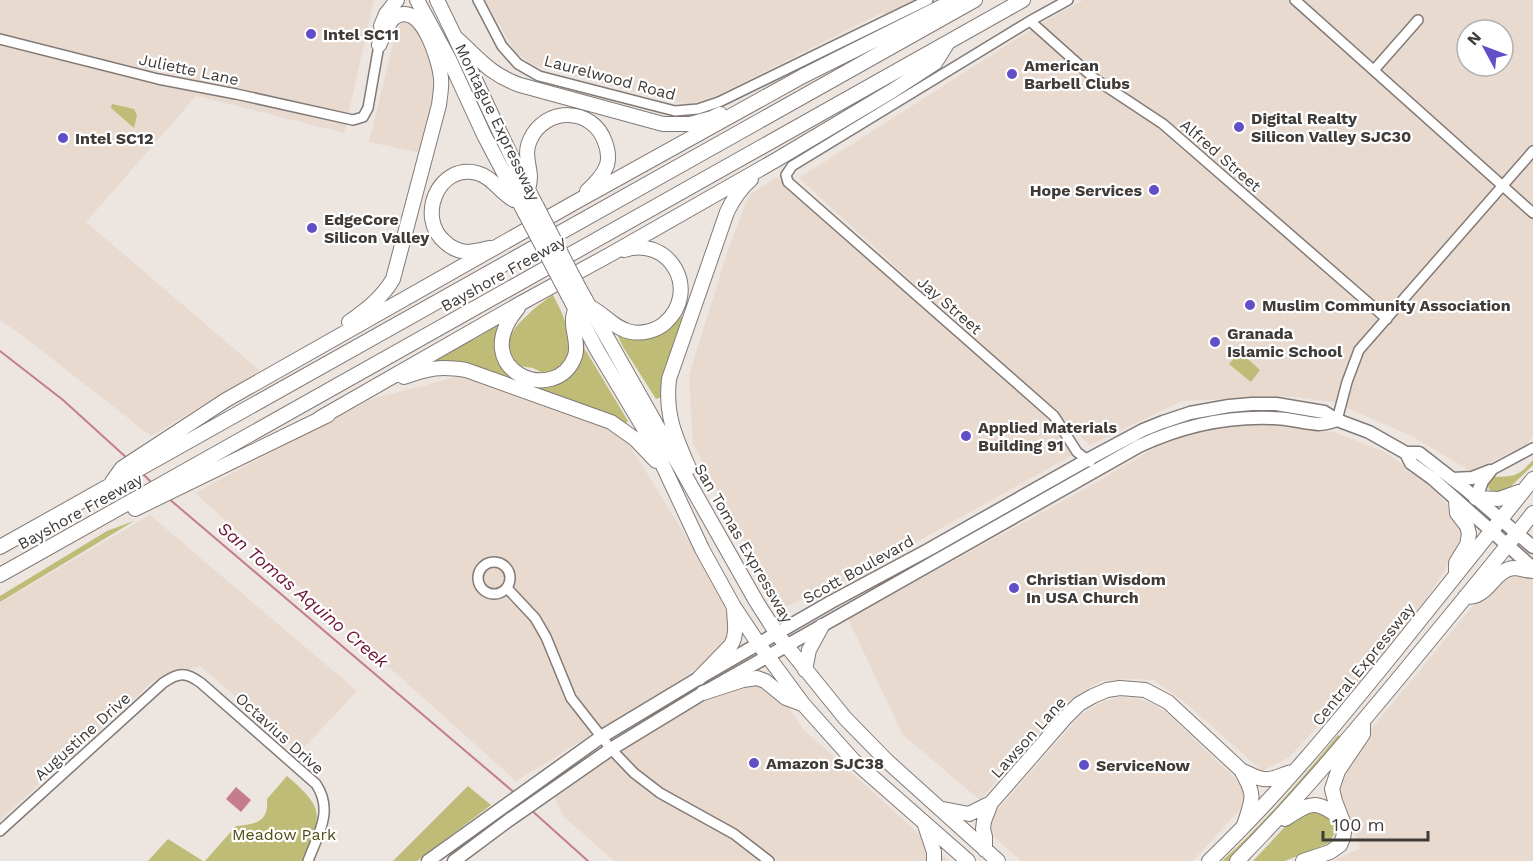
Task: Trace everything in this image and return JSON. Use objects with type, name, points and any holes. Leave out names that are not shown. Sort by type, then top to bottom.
[{"type":"highway","points":[[379,45],[381,27],[386,14],[398,0]]},
{"type":"highway","points":[[226,400],[803,76],[956,0]]},
{"type":"highway","name":"Bayshore Freeway","points":[[0,547],[110,486],[153,455],[975,0]]},
{"type":"highway","name":"Bayshore Freeway","points":[[0,575],[77,532],[150,497],[1023,0]]},
{"type":"highway","points":[[153,455],[240,388],[363,312],[383,294],[393,279],[439,105],[441,84],[439,66],[422,23],[418,2]]},
{"type":"highway","name":"Montague Expressway","points":[[418,2],[484,135],[555,257]]},
{"type":"highway","name":"Montague Expressway","points":[[441,3],[503,141],[528,190],[527,208]]},
{"type":"highway","points":[[379,45],[395,17],[408,14],[415,16],[422,23]]},
{"type":"highway","points":[[456,37],[486,66],[507,80],[663,124],[690,124],[712,118],[787,80],[803,76]]},
{"type":"highway","points":[[320,418],[776,160],[892,91],[935,63],[947,43]]},
{"type":"highway","points":[[528,190],[530,177],[526,155],[529,140],[534,132],[550,118],[565,115],[579,116],[594,124],[600,132],[608,155],[607,164],[596,183],[572,204]]},
{"type":"highway","points":[[694,492],[695,480],[677,441],[668,411],[669,379],[730,206],[741,188],[776,160]]},
{"type":"highway","points":[[500,246],[466,252],[447,245],[436,233],[431,219],[435,194],[447,180],[456,175],[472,172],[493,181],[509,197],[527,208]]},
{"type":"highway","points":[[524,302],[506,325],[501,343],[502,353],[511,367],[525,378],[535,380],[548,380],[564,371],[571,363],[576,350],[573,320],[582,307],[602,313],[611,323],[621,329],[638,332],[649,331],[661,326],[679,306],[681,282],[674,265],[652,249],[630,248],[611,254]]},
{"type":"highway","name":"San Tomas Expressway","points":[[555,257],[582,307],[777,634],[845,718],[877,751],[998,861]]},
{"type":"highway","name":"San Tomas Expressway","points":[[582,307],[597,350],[648,435],[702,549],[734,607],[768,656],[803,704],[853,760],[968,861]]},
{"type":"highway","points":[[176,482],[320,418],[404,377],[444,367],[466,370],[611,422],[635,439],[666,471]]},
{"type":"highway","points":[[1476,498],[1499,499],[1529,485]]},
{"type":"highway","name":"Central Expressway","points":[[1209,861],[1295,772],[1529,485]]},
{"type":"highway","points":[[1456,501],[1457,513],[1467,526],[1469,534],[1467,545],[1456,563],[1456,576]]},
{"type":"highway","points":[[1237,861],[1273,824],[1363,721],[1533,513]]},
{"type":"highway","points":[[1465,597],[1479,595],[1501,574],[1510,569],[1533,570]]},
{"type":"highway","points":[[699,678],[734,641],[736,632],[734,607]]},
{"type":"highway","points":[[805,670],[809,650],[822,626]]},
{"type":"highway","points":[[703,693],[743,680],[757,678],[765,681],[786,698],[803,704]]},
{"type":"highway","name":"Lawson Lane","points":[[991,803],[1079,704],[1107,690],[1120,688],[1145,690],[1168,702],[1242,770]]},
{"type":"highway","points":[[1303,861],[1330,852],[1340,844],[1345,832],[1332,789],[1338,771],[1364,734],[1363,721]]},
{"type":"highway","points":[[1242,770],[1254,777],[1268,780],[1284,773],[1295,772]]},
{"type":"highway","points":[[1242,770],[1253,798],[1242,829]]},
{"type":"highway","points":[[940,808],[969,814],[991,803]]},
{"type":"highway","points":[[985,849],[984,821],[991,803]]},
{"type":"highway","points":[[1273,824],[1312,804],[1324,806],[1343,820]]},
{"type":"highway","points":[[924,823],[934,852],[934,861]]},
{"type":"main road","name":"Scott Boulevard","points":[[428,861],[601,737],[699,678],[1087,460],[1143,430],[1190,413],[1237,405],[1276,404],[1324,411],[1337,420],[1369,432],[1406,453],[1419,453],[1533,547]]},
{"type":"main road","name":"Scott Boulevard","points":[[454,861],[611,749],[703,693],[1138,446],[1187,427],[1211,421],[1256,417],[1321,424],[1337,420]]},
{"type":"main road","name":"Scott Boulevard","points":[[1406,453],[1411,463],[1433,479],[1533,570]]},
{"type":"main road","points":[[1453,479],[1472,478],[1490,471]]},
{"type":"main road","points":[[1476,498],[1482,482],[1490,471]]},
{"type":"street","name":"Laurelwood Road","points":[[478,0],[502,46],[518,64],[539,76],[675,111],[698,109],[719,102],[927,0]]},
{"type":"street","points":[[1030,21],[1068,0]]},
{"type":"street","points":[[1295,0],[1533,213]]},
{"type":"street","points":[[1374,70],[1418,20]]},
{"type":"street","name":"Jay Street","points":[[1030,21],[792,166],[786,175],[788,182],[1054,416],[1077,452],[1097,469]]},
{"type":"street","name":"Alfred Street","points":[[1030,21],[1095,79],[1162,124],[1387,319]]},
{"type":"street","name":"Juliette Lane","points":[[0,39],[158,79],[353,120],[363,117],[368,108],[379,45]]},
{"type":"street","points":[[1337,420],[1347,382],[1359,350],[1533,151]]},
{"type":"street","points":[[1490,471],[1533,448]]},
{"type":"street","points":[[507,588],[535,618],[546,637],[571,698],[611,749],[634,773],[660,793],[734,834],[769,861]]},
{"type":"street","name":"Augustine Drive","points":[[0,831],[163,683],[175,676],[189,675]]},
{"type":"street","name":"Octavius Drive","points":[[189,675],[295,765],[320,790],[324,803],[324,818],[308,861]]},
{"type":"shaded area","points":[[0,0],[374,0],[344,133],[196,96],[86,222],[260,371],[151,436],[0,320]]},
{"type":"shaded area","points":[[485,0],[928,0],[890,18],[883,12],[714,97],[688,104],[663,100],[530,64],[514,50]]},
{"type":"shaded area","points":[[1083,0],[1533,0],[1533,437],[1526,445],[1471,471],[1411,436],[1334,402],[1295,397],[1182,401],[1090,445],[799,178],[1042,23]]},
{"type":"shaded area","points":[[405,22],[414,23],[425,44],[436,94],[421,153],[369,142],[397,27]]},
{"type":"shaded area","points":[[777,177],[1066,434],[1076,453],[850,579],[780,609],[693,444],[689,375],[729,247],[749,195]]},
{"type":"shaded area","points":[[464,375],[619,428],[746,634],[668,688],[516,781],[195,493],[372,399]]},
{"type":"shaded area","points":[[1259,422],[1334,432],[1385,452],[1430,484],[1469,532],[1410,624],[1362,681],[1288,758],[1262,771],[1188,705],[1154,680],[1101,681],[1065,703],[980,800],[903,735],[848,619],[1090,486],[1163,443],[1211,428]]},
{"type":"shaded area","points":[[150,515],[357,691],[300,752],[200,666],[153,681],[0,820],[0,603]]},
{"type":"shaded area","points":[[1512,559],[1533,577],[1533,861],[1332,861],[1361,848],[1338,796],[1338,769]]},
{"type":"shaded area","points":[[769,679],[803,729],[949,861],[614,861],[563,816],[555,797],[647,734],[711,698]]},
{"type":"shaded area","name":"ServiceNow","points":[[1122,697],[1153,704],[1167,713],[1243,786],[1246,797],[1244,805],[1193,861],[1021,861],[992,835],[989,824],[992,816],[1080,716],[1107,700]]},
{"type":"shaded area","points":[[236,787],[251,800],[241,812],[226,799]]},
{"type":"green space","points":[[112,104],[134,109],[137,115],[134,128],[111,108]]},
{"type":"green space","points":[[553,295],[564,318],[571,345],[568,355],[562,364],[549,372],[543,373],[533,368],[519,366],[509,351],[509,338],[526,317]]},
{"type":"green space","points":[[678,316],[683,317],[662,397],[656,399],[623,347],[615,330],[622,334]]},
{"type":"green space","points":[[500,321],[496,337],[497,345],[516,378],[513,382],[430,368],[427,361],[465,340],[475,339]]},
{"type":"green space","points":[[583,346],[628,421],[623,426],[537,393],[537,386],[542,386]]},
{"type":"green space","points":[[1240,352],[1260,370],[1251,382],[1229,364]]},
{"type":"green space","points":[[1533,460],[1533,465],[1507,490],[1493,493],[1489,489],[1488,486],[1493,477],[1516,474]]},
{"type":"green space","points":[[134,521],[0,602],[0,596],[107,531]]},
{"type":"green space","points":[[1338,735],[1342,738],[1232,861],[1222,861],[1268,816]]},
{"type":"green space","name":"Meadow Park","points":[[287,776],[309,798],[317,814],[313,833],[302,861],[205,861],[236,826],[255,823],[263,818],[266,813],[267,799]]},
{"type":"green space","points":[[468,786],[491,805],[417,861],[393,861]]},
{"type":"green space","points":[[1309,809],[1332,817],[1336,831],[1329,843],[1285,861],[1253,861],[1296,815]]},
{"type":"green space","name":"Meadow Park","points":[[168,839],[203,861],[148,861]]},
{"type":"waterway","name":"San Tomas Aquino Creek","points":[[0,351],[63,400],[128,459]]},
{"type":"waterway","name":"San Tomas Aquino Creek","points":[[142,473],[153,484]]},
{"type":"waterway","name":"San Tomas Aquino Creek","points":[[168,498],[516,794]]},
{"type":"waterway","name":"San Tomas Aquino Creek","points":[[530,809],[588,861]]},
{"type":"place","name":"Intel SC11","points":[[311,34]]},
{"type":"place","name":"American Barbell Clubs","points":[[1012,74]]},
{"type":"place","name":"Digital Realty Silicon Valley SJC30","points":[[1239,127]]},
{"type":"place","name":"Intel SC12","points":[[63,138]]},
{"type":"place","name":"Hope Services","points":[[1154,190]]},
{"type":"place","name":"EdgeCore Silicon Valley","points":[[312,228]]},
{"type":"place","name":"Muslim Community Association","points":[[1250,305]]},
{"type":"place","name":"Granada Islamic School","points":[[1215,342]]},
{"type":"place","name":"Applied Materials Building 91","points":[[966,436]]},
{"type":"place","name":"Christian Wisdom In USA Church","points":[[1014,588]]},
{"type":"place","name":"Amazon SJC38","points":[[754,763]]},
{"type":"place","name":"ServiceNow","points":[[1084,765]]}]
